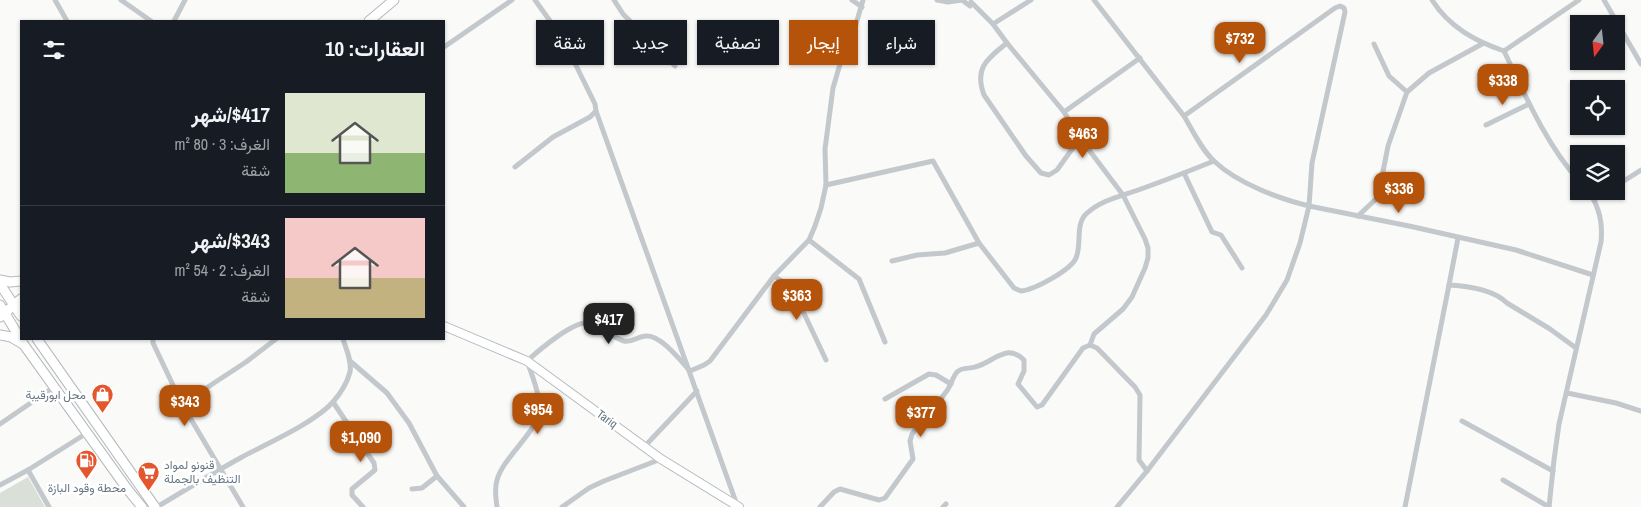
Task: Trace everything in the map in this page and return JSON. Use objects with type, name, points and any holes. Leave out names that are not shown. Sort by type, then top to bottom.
[{"type":"main road","points":[[370,20],[394,0]]},
{"type":"main road","points":[[0,282],[20,281]]},
{"type":"main road","points":[[0,282],[19,308],[3,313]]},
{"type":"main road","points":[[0,326],[3,313]]},
{"type":"main road","points":[[3,313],[20,339]]},
{"type":"main road","name":"Tariq","points":[[445,326],[527,361],[662,459],[738,506]]},
{"type":"main road","points":[[0,335],[11,337],[24,345]]},
{"type":"main road","points":[[21,340],[142,507]]},
{"type":"main road","points":[[38,340],[156,507]]},
{"type":"main road","points":[[88,432],[98,427]]},
{"type":"street","points":[[55,0],[66,20]]},
{"type":"street","points":[[121,0],[150,20]]},
{"type":"street","points":[[175,20],[186,0]]},
{"type":"street","points":[[445,46],[512,0]]},
{"type":"street","points":[[535,0],[563,39],[596,110],[738,506]]},
{"type":"street","points":[[614,0],[623,14],[675,66]]},
{"type":"street","points":[[852,0],[862,7]]},
{"type":"street","points":[[690,371],[710,360],[774,276],[809,240],[822,208],[826,185],[825,149],[833,88],[843,54],[854,31],[863,0]]},
{"type":"street","points":[[820,507],[834,492],[840,489],[879,500],[885,498],[911,463],[913,456],[910,441],[912,434],[942,398],[956,373],[963,368],[975,367],[1001,355],[1014,353],[1025,363],[1024,371],[1018,384],[1019,387],[1035,405],[1040,406],[1081,350],[1090,345],[1094,334],[1123,310],[1132,297],[1148,258],[1148,248],[1145,239],[1123,195],[1080,138],[1064,112],[993,24],[971,2],[937,0]]},
{"type":"street","points":[[993,24],[1031,0]]},
{"type":"street","points":[[1094,0],[1184,116],[1214,161],[1235,176],[1289,201],[1516,250],[1593,275]]},
{"type":"street","points":[[1432,0],[1452,24],[1468,37],[1504,52],[1529,104],[1570,169]]},
{"type":"street","points":[[1504,52],[1579,0]]},
{"type":"street","points":[[1604,0],[1641,64]]},
{"type":"street","points":[[1117,507],[1147,471],[1266,315],[1287,280],[1310,206],[1312,163],[1345,12],[1344,8],[1340,6],[1335,8],[1184,116]]},
{"type":"street","points":[[1007,43],[989,58],[983,66],[980,85],[984,95],[1026,156],[1041,172],[1049,175],[1057,170],[1080,138]]},
{"type":"street","points":[[1374,44],[1389,76],[1407,92]]},
{"type":"street","points":[[1358,216],[1378,197],[1388,146],[1407,92],[1429,73],[1482,44]]},
{"type":"street","points":[[1064,112],[1140,58]]},
{"type":"street","points":[[1486,125],[1529,104]]},
{"type":"street","points":[[514,167],[553,137],[590,118],[596,110]]},
{"type":"street","points":[[826,185],[934,161],[979,242],[1014,288],[1018,291],[1025,291],[1069,267],[1076,258],[1081,224],[1086,214],[1106,201],[1214,161]]},
{"type":"street","points":[[1625,180],[1641,170]]},
{"type":"street","points":[[1184,173],[1212,232],[1220,235],[1242,268]]},
{"type":"street","points":[[1503,480],[1549,507],[1556,442],[1602,230],[1599,209],[1594,200]]},
{"type":"street","points":[[1405,507],[1458,238]]},
{"type":"street","points":[[809,240],[859,279],[885,342]]},
{"type":"street","points":[[892,261],[945,253],[979,242]]},
{"type":"street","points":[[774,276],[793,290],[826,360]]},
{"type":"street","points":[[1449,285],[1484,291],[1501,297],[1507,303],[1550,329],[1576,348]]},
{"type":"street","points":[[496,507],[495,488],[497,478],[506,462],[520,446],[539,412],[538,398],[527,361],[557,337],[579,325],[588,323],[627,342],[644,336],[656,338],[690,371]]},
{"type":"street","points":[[153,340],[153,344],[182,404],[243,507]]},
{"type":"street","points":[[182,404],[246,362],[275,340]]},
{"type":"street","points":[[156,507],[221,468],[294,429],[333,402],[346,382],[350,371],[350,362],[343,340]]},
{"type":"street","points":[[1090,345],[1096,348],[1140,395],[1139,460],[1147,471]]},
{"type":"street","points":[[350,362],[387,393],[409,423],[437,476],[464,507]]},
{"type":"street","points":[[885,399],[928,374],[936,375],[951,384]]},
{"type":"street","points":[[0,424],[54,387]]},
{"type":"street","points":[[645,446],[697,391]]},
{"type":"street","points":[[1566,393],[1616,403],[1641,411]]},
{"type":"street","points":[[333,402],[374,463],[375,470],[352,489],[352,495],[363,507]]},
{"type":"street","points":[[1462,421],[1553,471]]},
{"type":"street","points":[[0,485],[28,470],[88,432]]},
{"type":"street","points":[[562,507],[604,480],[662,459]]},
{"type":"street","points":[[28,470],[49,507]]},
{"type":"street","points":[[412,489],[422,488],[437,476]]},
{"type":"shaded area","points":[[28,477],[45,507],[0,507],[0,493]]},
{"type":"place","name":"محل ابورقيبة","points":[[102,414]]},
{"type":"place","name":"محطة وقود البازة","points":[[87,480]]},
{"type":"place","name":"قنونو لمواد التنظيف بالجملة","points":[[148,491]]}]
